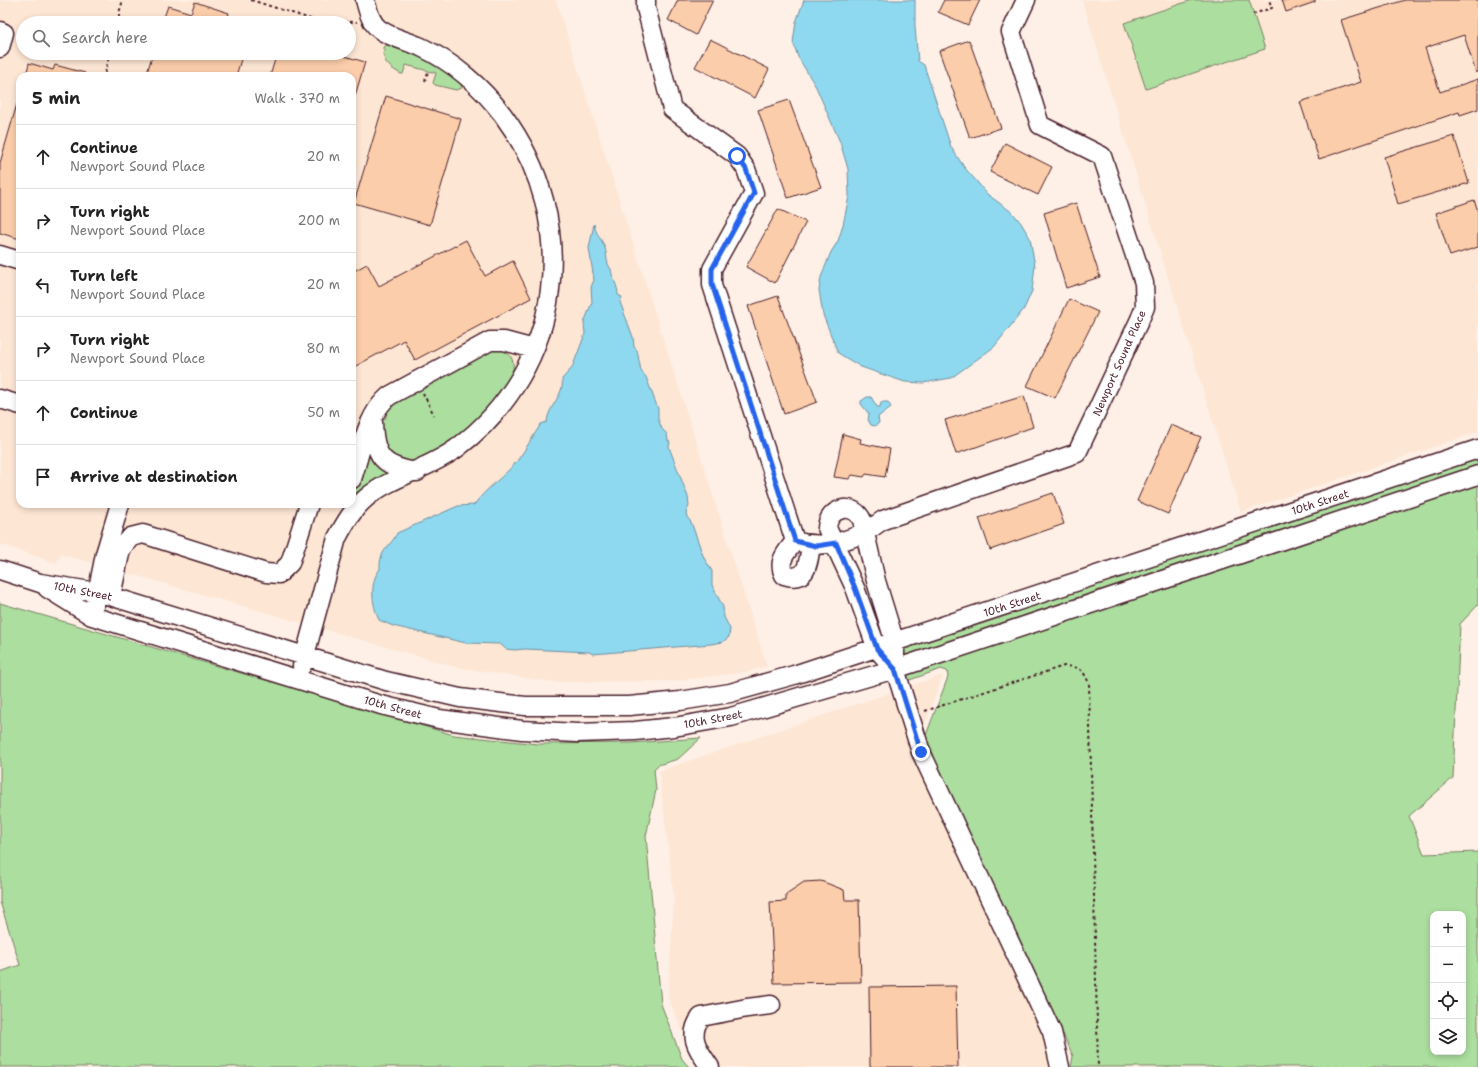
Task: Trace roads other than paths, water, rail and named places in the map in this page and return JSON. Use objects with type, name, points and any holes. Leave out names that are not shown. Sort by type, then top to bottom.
[{"type":"street","points":[[337,538],[352,513],[366,498],[384,485],[417,472],[446,456],[470,438],[488,421],[510,395],[524,371],[534,349],[548,304],[551,283],[552,246],[548,215],[538,178],[528,155],[515,132],[498,108],[468,78],[436,55],[389,34],[372,22],[365,0]]},
{"type":"street","name":"Newport Sound Place","points":[[646,0],[646,8],[672,109],[737,156],[746,169],[751,181],[754,193],[712,269],[712,284],[803,543],[836,543],[867,532],[882,520],[1077,453],[1145,307],[1144,283],[1102,156],[1040,125],[1011,32],[1026,0]]},
{"type":"street","points":[[0,31],[4,33],[0,48]]},
{"type":"street","points":[[0,255],[16,260]]},
{"type":"street","points":[[356,467],[373,415],[382,402],[398,390],[490,341],[504,341],[534,349]]},
{"type":"street","points":[[0,399],[16,404]]},
{"type":"street","points":[[373,415],[374,438],[380,456],[392,466],[417,472]]},
{"type":"street","name":"10th Street","points":[[40,583],[104,594],[386,681],[460,698],[526,706],[629,706],[680,701],[730,692],[794,675],[877,649],[1478,449]]},
{"type":"street","name":"10th Street","points":[[40,583],[92,616],[381,705],[439,719],[522,730],[577,732],[635,731],[674,727],[731,717],[800,698],[895,669],[1478,475]]},
{"type":"street","points":[[104,594],[105,554],[119,508]]},
{"type":"street","points":[[92,616],[104,594],[121,549],[131,538],[143,534],[266,573],[279,574],[290,563],[308,508]]},
{"type":"street","points":[[299,679],[337,538],[343,508]]},
{"type":"street","points":[[895,669],[877,649],[855,588],[836,543],[827,528],[832,514],[840,509],[851,509],[856,512],[862,520],[867,532],[876,581],[895,643],[895,669],[921,752],[1052,1032],[1060,1067]]},
{"type":"street","points":[[0,570],[40,583]]},
{"type":"street","points":[[855,588],[876,581]]},
{"type":"street","points":[[710,1067],[700,1053],[693,1033],[695,1025],[701,1017],[747,1008],[770,1006]]},
{"type":"water","points":[[804,0],[915,0],[915,27],[918,61],[924,65],[951,147],[964,167],[987,194],[1013,213],[1030,238],[1035,266],[1032,291],[1024,309],[994,347],[951,378],[923,383],[905,382],[861,367],[838,353],[823,315],[819,290],[821,277],[831,252],[838,241],[843,225],[849,196],[848,169],[840,142],[816,87],[798,57],[793,42],[796,22]]},
{"type":"water","points":[[594,224],[605,248],[607,262],[611,269],[618,295],[622,297],[620,302],[633,337],[634,347],[637,350],[641,371],[646,377],[658,409],[658,419],[662,429],[667,434],[668,441],[670,442],[669,447],[688,497],[689,506],[686,513],[687,517],[691,522],[704,558],[712,571],[712,585],[723,607],[724,617],[730,629],[729,637],[723,642],[711,644],[593,654],[589,652],[525,649],[515,650],[506,649],[500,644],[466,643],[393,626],[379,620],[373,601],[374,580],[380,569],[381,557],[397,533],[458,506],[474,505],[484,493],[512,467],[541,424],[547,422],[550,411],[561,390],[562,379],[572,368],[585,334],[584,323],[592,302],[591,287],[594,280],[589,248]]},
{"type":"water","points":[[867,397],[871,397],[877,407],[880,407],[881,402],[888,402],[891,407],[878,417],[879,423],[875,426],[871,425],[868,420],[869,414],[861,404],[861,401]]}]
